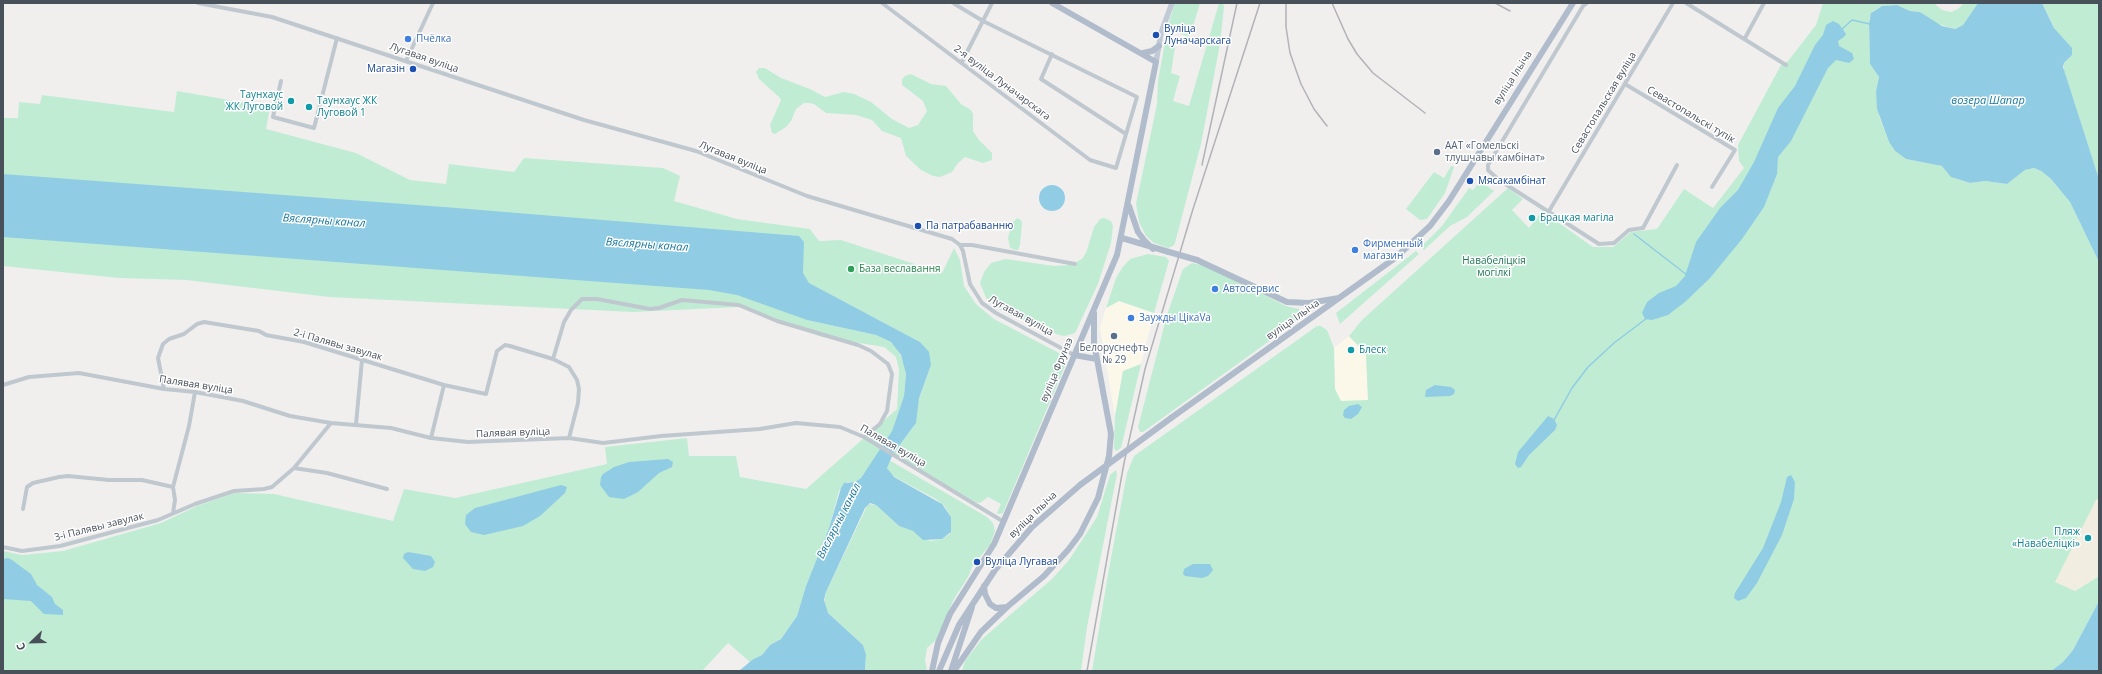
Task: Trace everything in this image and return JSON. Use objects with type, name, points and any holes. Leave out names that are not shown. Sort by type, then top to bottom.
[{"type":"main road","points":[[1052,3],[1143,53],[1156,62]]},
{"type":"main road","name":"вуліца Ільіча","points":[[939,671],[959,624],[984,586],[1032,527],[1080,486],[1171,418],[1395,258],[1430,226],[1449,201],[1573,3]]},
{"type":"main road","points":[[1143,53],[1152,51],[1159,46]]},
{"type":"main road","name":"вуліца Фрунзэ","points":[[932,671],[938,643],[950,614],[994,544],[1117,255],[1122,238],[1156,62]]},
{"type":"main road","points":[[1128,204],[1138,232],[1153,248]]},
{"type":"main road","points":[[1122,238],[1197,260],[1287,302],[1309,303],[1340,298]]},
{"type":"main road","points":[[954,671],[981,632],[1007,607],[1044,576],[1068,550],[1080,534],[1098,498],[1109,456],[1110,434],[1094,343],[1094,309]]},
{"type":"main road","points":[[1074,355],[1097,359]]},
{"type":"main road","points":[[984,586],[985,594],[990,604],[996,608],[1007,607]]},
{"type":"main road","name":"вуліца Ільіча","points":[[951,671],[972,606]]},
{"type":"street","name":"Лугавая вуліца","points":[[198,3],[272,17],[589,122],[696,151],[807,196],[952,239],[960,245],[972,289],[982,303],[996,313],[1074,355]]},
{"type":"street","points":[[406,61],[433,3]]},
{"type":"street","name":"2-я вуліца Луначарскага","points":[[882,3],[1090,160],[1116,168],[1126,134]]},
{"type":"street","points":[[953,3],[983,21],[1052,54],[1137,96],[1126,134],[1041,79],[1052,54]]},
{"type":"street","points":[[962,62],[992,3]]},
{"type":"street","points":[[1156,62],[1159,46],[1172,3]]},
{"type":"street","points":[[1587,3],[1583,6],[1488,165],[1488,170],[1600,244],[1614,242],[1629,230],[1643,228],[1677,165]]},
{"type":"street","name":"Севастопальская вуліца","points":[[1549,211],[1673,3]]},
{"type":"street","points":[[1686,3],[1745,38],[1786,65]]},
{"type":"street","points":[[1745,38],[1764,3]]},
{"type":"street","points":[[281,81],[273,118],[314,128],[337,38]]},
{"type":"street","name":"Севастопальскі тупік","points":[[1625,84],[1735,150],[1712,187]]},
{"type":"street","points":[[960,245],[972,245],[1075,264]]},
{"type":"street","points":[[569,438],[578,403],[579,389],[577,380],[569,367],[553,359],[564,322],[571,310],[582,299],[597,299],[650,309],[659,308],[682,300],[739,305],[777,321],[858,345],[871,351],[888,364],[892,374],[887,411],[880,424],[864,437]]},
{"type":"street","name":"2-і Палявы завулак","points":[[164,389],[158,358],[163,344],[169,339],[184,334],[192,327],[204,322],[259,331],[266,336],[304,342],[444,385],[486,394],[497,351],[502,347],[510,346],[553,359]]},
{"type":"street","points":[[356,424],[362,360]]},
{"type":"street","name":"Палявая вуліца","points":[[3,385],[29,377],[79,373],[164,389],[195,392],[243,401],[290,416],[391,428],[431,438],[468,442],[569,438],[603,443],[661,436],[760,429],[796,423],[840,427],[864,437],[1004,522]]},
{"type":"street","points":[[431,438],[444,385]]},
{"type":"street","points":[[173,513],[175,500],[173,487],[189,426],[195,392]]},
{"type":"street","name":"3-і Палявы завулак","points":[[3,547],[22,551],[60,546],[158,520],[195,504],[234,491],[272,487],[294,468],[331,422]]},
{"type":"street","points":[[294,468],[328,472],[387,489]]},
{"type":"street","points":[[23,509],[27,487],[33,483],[59,477],[84,477],[109,480],[135,479],[173,487]]},
{"type":"shaded area","points":[[1119,301],[1154,313],[1141,364],[1123,371],[1115,416],[1100,328],[1106,308]]},
{"type":"shaded area","points":[[1349,336],[1366,354],[1368,400],[1341,402],[1335,389],[1334,348]]},
{"type":"green space","points":[[1175,3],[1200,3],[1190,37],[1169,29],[1169,22]]},
{"type":"green space","points":[[1219,3],[1223,3],[1224,7],[1220,44],[1201,144],[1175,243],[1173,246],[1168,248],[1154,243],[1146,236],[1139,222],[1136,204],[1157,104],[1158,81],[1165,42],[1171,36],[1176,40],[1171,73],[1180,76],[1173,101],[1189,106]]},
{"type":"green space","name":"Навабеліцкія могілкі","points":[[1823,3],[1934,3],[1942,10],[1951,12],[1958,9],[1964,3],[1978,3],[1963,25],[1954,29],[1936,23],[1920,12],[1910,11],[1897,5],[1882,6],[1873,11],[1869,19],[1870,64],[1879,77],[1876,91],[1879,116],[1889,142],[1895,151],[1906,159],[1943,166],[1954,178],[1970,183],[1985,181],[2007,184],[2025,170],[2034,168],[2041,171],[2051,179],[2070,202],[2099,262],[2099,499],[2096,500],[2075,591],[2099,576],[2099,601],[2073,650],[2063,662],[2051,671],[1092,671],[1127,473],[1134,456],[1317,326],[1321,326],[1327,330],[1334,348],[1335,389],[1341,401],[1368,400],[1366,354],[1349,336],[1362,320],[1508,188],[1523,199],[1512,210],[1529,228],[1542,211],[1593,247],[1613,247],[1631,232],[1657,229],[1684,189],[1713,208],[1744,168],[1739,161],[1738,145],[1781,65],[1788,61],[1816,25]]},
{"type":"green space","points":[[2042,3],[2099,3],[2099,179],[2064,72],[2064,63],[2069,58]]},
{"type":"green space","points":[[759,68],[765,68],[781,78],[810,89],[825,97],[844,92],[854,94],[871,102],[892,119],[909,128],[918,125],[927,111],[923,101],[902,85],[902,79],[911,74],[931,84],[946,86],[961,104],[971,110],[973,114],[973,131],[979,140],[992,153],[992,160],[983,163],[965,157],[958,163],[952,172],[940,177],[933,176],[921,170],[906,156],[901,138],[882,131],[872,120],[856,115],[826,113],[814,104],[809,103],[804,103],[796,109],[791,121],[786,127],[775,134],[772,133],[770,125],[781,100],[759,79],[756,72]]},
{"type":"green space","points":[[177,91],[270,107],[266,129],[356,153],[410,180],[446,184],[449,164],[514,172],[524,158],[663,168],[680,176],[674,201],[737,219],[810,229],[819,241],[841,240],[942,273],[954,248],[960,260],[964,286],[976,304],[994,319],[1059,353],[1065,360],[1065,366],[1003,513],[998,514],[997,513],[1001,504],[988,497],[980,503],[975,502],[893,454],[914,426],[919,398],[930,368],[920,342],[812,285],[807,320],[876,335],[891,342],[897,348],[904,364],[906,374],[904,396],[892,431],[878,454],[861,478],[855,482],[847,482],[839,491],[829,528],[806,586],[797,616],[781,639],[770,645],[762,655],[750,662],[728,643],[702,671],[3,671],[3,551],[22,555],[63,551],[161,523],[197,506],[235,493],[274,494],[393,521],[404,489],[455,498],[607,464],[605,447],[687,438],[689,456],[736,456],[740,477],[806,489],[897,409],[899,370],[896,357],[884,347],[822,337],[739,307],[632,312],[329,297],[186,280],[119,278],[3,266],[3,118],[18,118],[19,102],[40,104],[42,95],[174,112]]},
{"type":"green space","points":[[1451,166],[1454,167],[1445,193],[1427,219],[1420,220],[1406,209],[1434,172],[1444,178]]},
{"type":"green space","points":[[1480,181],[1494,191],[1467,217],[1450,226],[1424,250],[1421,247],[1442,226],[1469,188],[1473,190]]},
{"type":"green space","points":[[1017,218],[1021,220],[1022,223],[1020,245],[1018,250],[1015,250],[1010,248],[1008,238],[1012,223]]},
{"type":"green space","points":[[1104,218],[1111,221],[1113,226],[1111,243],[1098,284],[1075,333],[1065,336],[1059,335],[1008,314],[995,307],[986,298],[980,283],[984,272],[991,263],[1006,259],[1054,266],[1070,265],[1082,259],[1086,253],[1094,227],[1100,219]]},
{"type":"green space","points":[[1416,251],[1419,254],[1340,324],[1336,313]]},
{"type":"green space","points":[[1148,254],[1166,257],[1169,261],[1154,313],[1119,301],[1106,308],[1116,278],[1122,268],[1130,259]]},
{"type":"green space","points":[[1192,263],[1225,275],[1286,306],[1299,309],[1301,314],[1293,324],[1143,432],[1140,432],[1138,427],[1167,315],[1183,269]]},
{"type":"green space","points":[[1141,364],[1121,448],[1116,451],[1114,448],[1115,416],[1123,371]]},
{"type":"green space","points":[[889,460],[987,517],[993,523],[995,531],[990,545],[973,565],[968,577],[954,599],[936,640],[927,648],[925,660],[927,671],[865,671],[866,659],[863,645],[828,613],[824,605],[826,592],[868,504],[876,505],[899,526],[911,530],[930,541],[942,539],[950,534],[951,517],[945,507],[936,499],[891,475],[887,468]]},
{"type":"green space","points":[[1116,470],[1117,474],[1087,627],[1081,671],[962,671],[965,661],[982,639],[1052,579],[1069,560],[1097,517],[1110,475]]},
{"type":"sand","name":"Пляж «Навабеліцкі»","points":[[2099,499],[2099,576],[2075,591],[2055,582],[2096,500]]},
{"type":"water","name":"возера Шапар","points":[[1978,3],[2042,3],[2054,28],[2072,48],[2072,55],[2064,63],[2063,67],[2099,179],[2099,262],[2070,202],[2051,179],[2041,171],[2034,168],[2025,170],[2007,184],[1985,181],[1970,183],[1951,177],[1942,166],[1906,159],[1895,151],[1889,142],[1877,109],[1876,91],[1879,77],[1870,64],[1869,23],[1871,13],[1882,6],[1897,5],[1910,11],[1920,12],[1942,26],[1955,29],[1963,25]]},
{"type":"water","points":[[1833,21],[1839,24],[1846,34],[1838,41],[1839,46],[1852,53],[1854,59],[1849,63],[1836,60],[1828,68],[1791,141],[1778,157],[1777,174],[1764,207],[1742,239],[1710,278],[1685,302],[1668,315],[1652,320],[1645,319],[1642,313],[1647,302],[1659,293],[1676,286],[1685,276],[1696,242],[1720,208],[1738,190],[1754,162],[1778,108],[1795,86],[1815,45],[1823,35],[1826,25]]},
{"type":"water","name":"Вяслярны канал","points":[[3,174],[444,207],[799,236],[804,242],[803,273],[809,283],[920,342],[929,352],[931,365],[919,398],[916,423],[893,454],[887,468],[894,477],[942,504],[951,517],[951,532],[942,539],[923,540],[913,531],[899,526],[876,505],[870,503],[865,508],[826,592],[824,600],[828,613],[863,645],[866,655],[865,671],[739,671],[752,660],[762,655],[770,645],[781,639],[797,616],[806,586],[829,528],[841,488],[844,483],[855,482],[861,478],[892,431],[904,396],[906,374],[901,355],[891,342],[876,335],[807,320],[737,295],[709,290],[3,237]]},
{"type":"water","points":[[1052,185],[1061,189],[1065,198],[1061,207],[1052,211],[1043,207],[1039,198],[1043,189]]},
{"type":"water","points":[[1435,385],[1451,387],[1455,390],[1454,394],[1450,396],[1425,397],[1426,390]]},
{"type":"water","points":[[1358,404],[1362,407],[1358,414],[1351,419],[1345,418],[1343,415],[1344,410],[1349,406]]},
{"type":"water","points":[[1548,416],[1554,419],[1557,425],[1555,430],[1529,455],[1521,467],[1518,468],[1515,464],[1518,452]]},
{"type":"water","points":[[668,459],[673,462],[672,467],[659,473],[638,492],[624,499],[609,497],[600,485],[603,474],[614,467],[629,462]]},
{"type":"water","points":[[1791,475],[1795,482],[1794,499],[1782,535],[1757,583],[1746,598],[1738,601],[1734,598],[1735,593],[1763,548],[1781,502],[1787,477]]},
{"type":"water","points":[[561,485],[567,487],[565,493],[540,516],[523,526],[484,535],[471,532],[465,524],[466,515],[475,508]]},
{"type":"water","points":[[408,552],[431,556],[435,562],[433,567],[425,571],[413,569],[403,558],[404,554]]},
{"type":"water","points":[[8,558],[31,574],[37,585],[52,597],[55,604],[63,610],[63,615],[44,614],[31,601],[3,599],[3,559]]},
{"type":"water","points":[[1193,564],[1210,564],[1213,570],[1208,576],[1202,578],[1185,576],[1183,574],[1184,569]]},
{"type":"water","points":[[2099,601],[2099,671],[2051,671],[2063,662],[2073,650]]},
{"type":"waterway","points":[[1842,29],[1852,20],[1870,24]]},
{"type":"waterway","points":[[1634,234],[1687,275]]},
{"type":"waterway","points":[[1554,420],[1572,388],[1588,367],[1614,343],[1647,318]]},
{"type":"railway","points":[[1202,165],[1237,3]]},
{"type":"railway","points":[[1087,671],[1124,463],[1145,369],[1193,209],[1260,3]]},
{"type":"railway","points":[[1286,3],[1286,27],[1290,53],[1301,84],[1314,109],[1327,126]]},
{"type":"railway","points":[[1332,3],[1348,39],[1357,54],[1373,73],[1425,113]]},
{"type":"railway","points":[[1495,3],[1510,11]]},
{"type":"place","name":"Вуліца Луначарскага","points":[[1156,35]]},
{"type":"place","name":"Пчёлка","points":[[408,39]]},
{"type":"place","name":"Магазін","points":[[413,69]]},
{"type":"place","name":"Таунхаус ЖК Луговой","points":[[291,101]]},
{"type":"place","name":"Таунхаус ЖК Луговой 1","points":[[309,107]]},
{"type":"place","name":"ААТ «Гомельскі тлушчавы камбінат»","points":[[1437,152]]},
{"type":"place","name":"Мясакамбінат","points":[[1470,181]]},
{"type":"place","name":"Брацкая магіла","points":[[1532,218]]},
{"type":"place","name":"Па патрабаванню","points":[[918,226]]},
{"type":"place","name":"Фирменный магазин","points":[[1355,250]]},
{"type":"place","name":"База веславання","points":[[851,269]]},
{"type":"place","name":"Автосервис","points":[[1215,289]]},
{"type":"place","name":"Заужды ЦікаVа","points":[[1131,318]]},
{"type":"place","name":"Белоруснефть № 29","points":[[1114,336]]},
{"type":"place","name":"Блеск","points":[[1351,350]]},
{"type":"place","name":"Пляж «Навабеліцкі»","points":[[2088,538]]},
{"type":"place","name":"Вуліца Лугавая","points":[[977,562]]}]
